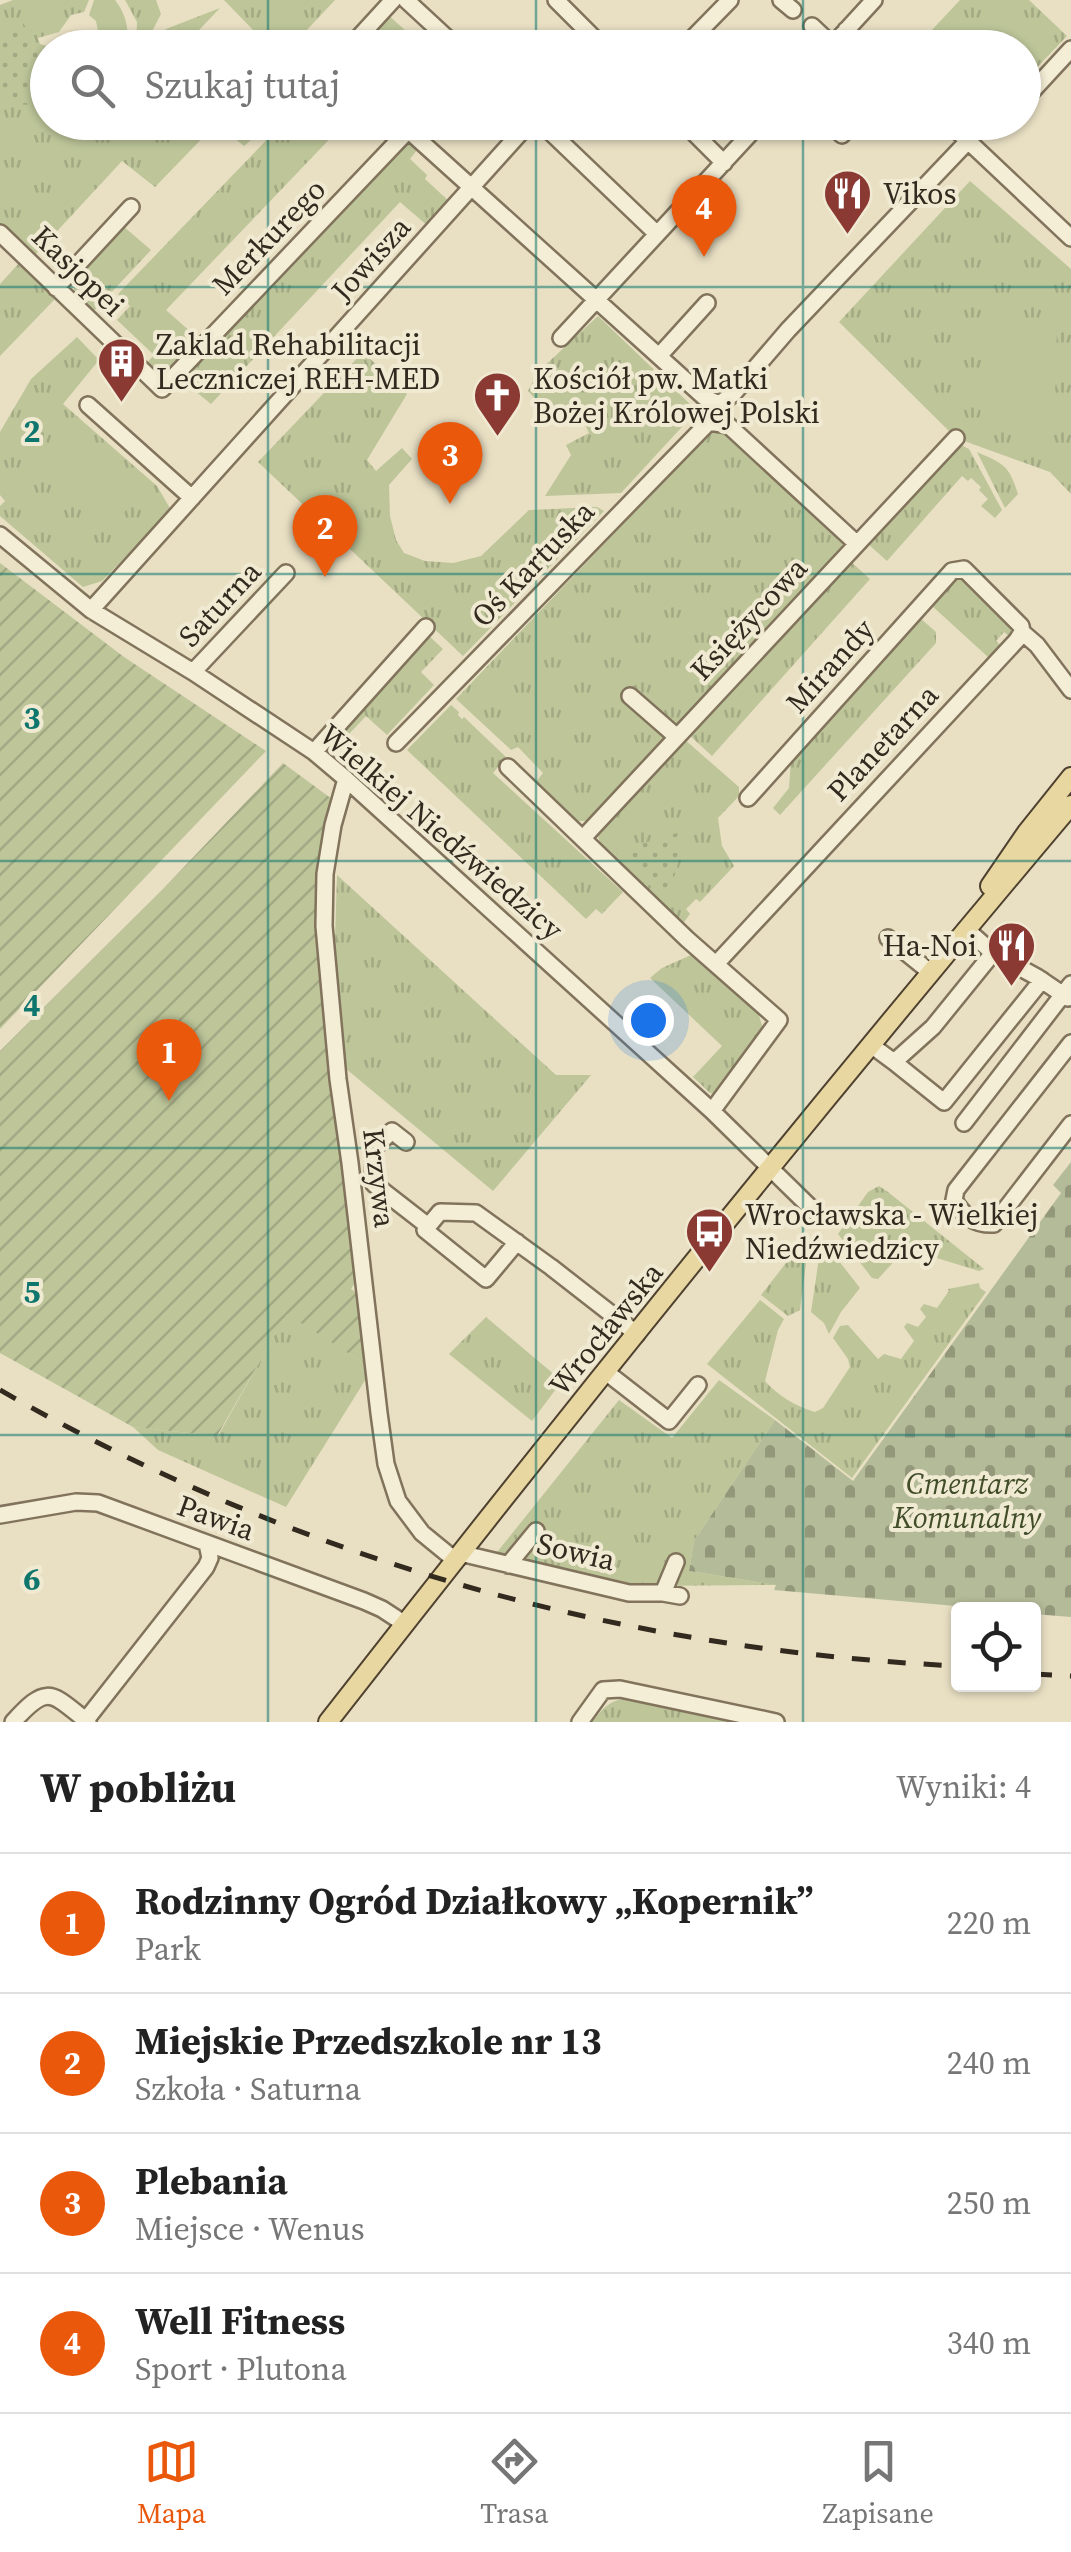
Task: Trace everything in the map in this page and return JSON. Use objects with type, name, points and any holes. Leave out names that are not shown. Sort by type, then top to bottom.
[{"type":"main road","name":"Wrocławska","points":[[930,972],[1027,832],[1071,777]]},
{"type":"main road","name":"Wrocławska","points":[[328,1722],[871,1044],[1071,805]]},
{"type":"street","points":[[366,30],[393,0]]},
{"type":"street","points":[[406,0],[438,30]]},
{"type":"street","points":[[556,0],[586,30]]},
{"type":"street","points":[[701,30],[730,0]]},
{"type":"street","points":[[846,30],[874,0]]},
{"type":"street","points":[[812,26],[816,30]]},
{"type":"street","points":[[1041,82],[1071,49]]},
{"type":"street","name":"Merkurego","points":[[162,389],[399,140]]},
{"type":"street","points":[[426,140],[472,188],[704,397],[718,404],[733,394],[788,330],[968,141],[1071,238]]},
{"type":"street","name":"Jowisza","points":[[92,610],[514,140]]},
{"type":"street","points":[[559,140],[657,234]]},
{"type":"street","points":[[701,140],[724,163]]},
{"type":"street","points":[[561,338],[745,140]]},
{"type":"street","points":[[56,288],[131,207]]},
{"type":"street","name":"Kasjopei","points":[[0,233],[162,389]]},
{"type":"street","points":[[610,257],[624,270]]},
{"type":"street","points":[[659,356],[707,303]]},
{"type":"street","points":[[88,405],[192,498]]},
{"type":"street","name":"Oś Kartuska","points":[[396,743],[709,422],[728,425],[856,543]]},
{"type":"street","name":"Księżycowa","points":[[583,838],[956,438]]},
{"type":"street","name":"Wielkiej Niedźwiedzicy","points":[[0,534],[92,610],[314,752],[712,1111],[812,1210]]},
{"type":"street","name":"Mirandy","points":[[748,798],[952,571],[964,569],[1009,612],[1022,632]]},
{"type":"street","name":"Saturna","points":[[193,672],[286,573]]},
{"type":"street","points":[[314,752],[426,627]]},
{"type":"street","points":[[1022,632],[1038,645],[1071,690]]},
{"type":"street","name":"Planetarna","points":[[716,964],[1022,632]]},
{"type":"street","points":[[630,696],[677,737]]},
{"type":"street","points":[[508,767],[687,940],[779,1020],[712,1111]]},
{"type":"street","name":"Krzywa","points":[[346,779],[325,874],[324,926],[338,1080],[378,1413],[386,1464],[398,1501],[422,1533],[458,1557]]},
{"type":"street","points":[[964,1123],[1068,993],[994,953],[966,929]]},
{"type":"street","points":[[888,938],[930,972]]},
{"type":"street","points":[[894,1062],[933,1027],[994,953]]},
{"type":"street","points":[[871,1044],[944,1102],[1042,980]]},
{"type":"street","points":[[1071,1043],[956,1190],[954,1200],[962,1212],[974,1222],[994,1224],[1071,1124]]},
{"type":"street","points":[[406,1142],[392,1131],[372,1149],[374,1184],[428,1226]]},
{"type":"street","points":[[517,1242],[486,1279],[425,1230],[440,1212],[476,1213],[517,1242],[637,1334]]},
{"type":"street","points":[[606,1372],[669,1421],[698,1385]]},
{"type":"street","name":"Pawia","points":[[0,1515],[76,1502],[98,1503],[364,1601],[405,1624]]},
{"type":"street","points":[[508,1565],[536,1532]]},
{"type":"street","points":[[0,1716],[12,1722],[32,1701],[44,1695],[58,1698],[87,1721],[206,1567],[210,1558],[207,1544]]},
{"type":"street","name":"Sowia","points":[[458,1557],[629,1593],[680,1596]]},
{"type":"street","points":[[662,1593],[676,1562]]},
{"type":"street","points":[[580,1722],[603,1690],[620,1689],[776,1722]]},
{"type":"green space","points":[[13,0],[89,0],[84,12],[71,15],[60,30],[30,30],[30,140],[201,140],[155,187],[122,161],[35,255],[0,224],[0,5]]},
{"type":"green space","points":[[94,0],[115,0],[127,30],[98,30],[96,21],[89,15]]},
{"type":"green space","points":[[125,0],[156,0],[161,14],[153,30],[137,30],[137,22]]},
{"type":"green space","points":[[224,0],[335,0],[307,30],[253,30]]},
{"type":"green space","points":[[960,0],[1029,0],[1067,36],[1041,63],[1041,30],[932,30]]},
{"type":"green space","points":[[220,8],[199,30],[166,29]]},
{"type":"green space","points":[[387,14],[405,30],[372,30]]},
{"type":"green space","points":[[21,20],[30,34],[30,105],[0,102],[0,36]]},
{"type":"green space","points":[[267,140],[329,140],[166,310],[201,341],[166,374],[159,375],[145,365],[154,355],[117,320],[130,306],[118,294]]},
{"type":"green space","points":[[407,141],[417,150],[410,159],[451,203],[429,227],[400,202],[211,404],[195,391],[188,372]]},
{"type":"green space","points":[[970,181],[1071,269],[1071,494],[1050,472],[956,438],[839,322]]},
{"type":"green space","points":[[123,226],[151,250],[93,312],[74,294],[74,280]]},
{"type":"green space","points":[[20,262],[56,298],[0,356],[0,284]]},
{"type":"green space","points":[[598,316],[692,406],[692,416],[621,493],[545,496],[571,455],[566,445],[589,433],[577,408],[557,422],[528,391],[538,372]]},
{"type":"green space","points":[[983,328],[1057,329],[1054,430],[980,428]]},
{"type":"green space","points":[[77,337],[99,360],[63,404],[157,486],[171,510],[102,581],[83,587],[0,516],[0,506],[5,501],[0,495],[0,432],[31,379]]},
{"type":"green space","points":[[363,352],[407,394],[367,460],[376,471],[402,448],[412,459],[389,485],[390,516],[404,553],[425,561],[453,563],[481,556],[529,510],[597,507],[604,511],[463,656],[258,462]]},
{"type":"green space","points":[[724,429],[846,544],[587,821],[572,821],[535,783],[543,773],[518,747],[511,750],[456,699],[713,430]]},
{"type":"green space","points":[[74,445],[134,502],[107,530],[47,474]]},
{"type":"green space","points":[[954,446],[969,449],[1002,510],[995,518],[981,506],[988,499],[979,490],[981,487],[962,476],[887,561],[868,544]]},
{"type":"green space","points":[[977,452],[999,463],[1012,477],[1018,494],[1005,508]]},
{"type":"green space","points":[[849,560],[870,579],[712,756],[686,732]]},
{"type":"green space","points":[[0,563],[124,657],[266,751],[0,1029]]},
{"type":"green space","points":[[967,579],[1015,627],[1009,636],[1004,632],[996,641],[1000,645],[988,657],[931,605],[952,581]]},
{"type":"green space","points":[[920,618],[936,632],[936,643],[780,815],[773,808],[789,788],[791,759]]},
{"type":"green space","points":[[427,634],[443,649],[421,672],[434,685],[387,735],[366,716],[331,753],[323,745]]},
{"type":"green space","points":[[451,705],[506,757],[493,773],[623,892],[602,914],[596,909],[586,919],[407,750]]},
{"type":"green space","points":[[684,739],[739,787],[739,796],[718,818],[722,846],[734,866],[700,902],[696,899],[686,909],[690,914],[682,925],[602,847],[598,837],[603,825]]},
{"type":"green space","points":[[283,763],[332,799],[320,888],[358,1278],[351,1289],[360,1295],[367,1365],[287,1314],[217,1436],[133,1427],[0,1353],[0,1051]]},
{"type":"green space","points":[[683,831],[675,875],[661,896],[615,852]]},
{"type":"green space","points":[[337,875],[556,1075],[591,1075],[493,1191],[345,1068],[334,973]]},
{"type":"green space","points":[[691,955],[758,1013],[764,1031],[716,1094],[693,1077],[722,1046],[650,978]]},
{"type":"green space","name":"Cmentarz Komunalny","points":[[1071,1162],[1071,1617],[1041,1615],[1041,1602],[951,1602],[951,1606],[774,1590],[776,1585],[689,1571],[694,1541],[775,1420],[853,1481],[1061,1193],[1053,1185]]},
{"type":"green space","points":[[879,1186],[984,1269],[979,1271],[914,1251],[898,1257],[878,1279],[872,1278],[838,1234],[868,1192]]},
{"type":"green space","points":[[804,1240],[809,1240],[800,1310],[788,1316],[761,1295]]},
{"type":"green space","points":[[835,1256],[860,1288],[829,1334],[824,1323],[811,1312],[819,1258]]},
{"type":"green space","points":[[979,1283],[986,1292],[852,1478],[707,1364],[760,1300],[784,1319],[765,1381],[788,1400],[815,1412],[823,1408],[850,1367],[833,1338],[840,1326],[848,1325],[878,1359],[884,1354],[901,1359],[914,1341],[904,1327],[907,1323],[918,1327],[926,1317],[920,1309],[924,1304],[937,1308],[948,1289]]},
{"type":"green space","points":[[287,1313],[367,1365],[369,1374],[286,1507],[158,1450],[133,1427],[218,1436]]},
{"type":"green space","points":[[486,1317],[562,1381],[532,1421],[449,1354]]},
{"type":"green space","points":[[719,1380],[775,1420],[694,1541],[689,1571],[777,1585],[641,1586],[493,1554],[619,1400],[672,1438]]},
{"type":"green space","points":[[622,1699],[734,1722],[592,1722],[608,1705]]},
{"type":"railway","points":[[0,1390],[112,1450],[227,1502],[344,1547],[463,1585],[584,1616],[707,1640],[951,1665]]},
{"type":"railway","points":[[1041,1674],[1071,1676]]},
{"type":"place","name":"Vikos","points":[[848,236]]},
{"type":"place","name":"Well Fitness","points":[[704,257]]},
{"type":"place","name":"Zaklad Rehabilitacji Leczniczej REH-MED","points":[[121,404]]},
{"type":"place","name":"Kościół pw. Matki Bożej Królowej Polski","points":[[498,438]]},
{"type":"place","name":"Plebania","points":[[450,504]]},
{"type":"place","name":"Miejskie Przedszkole nr 13","points":[[325,577]]},
{"type":"place","name":"Ha-Noi","points":[[1012,988]]},
{"type":"place","name":"Rodzinny Ogród Działkowy „Kopernik”","points":[[169,1101]]},
{"type":"place","name":"Wrocławska - Wielkiej Niedźwiedzicy","points":[[710,1274]]}]
